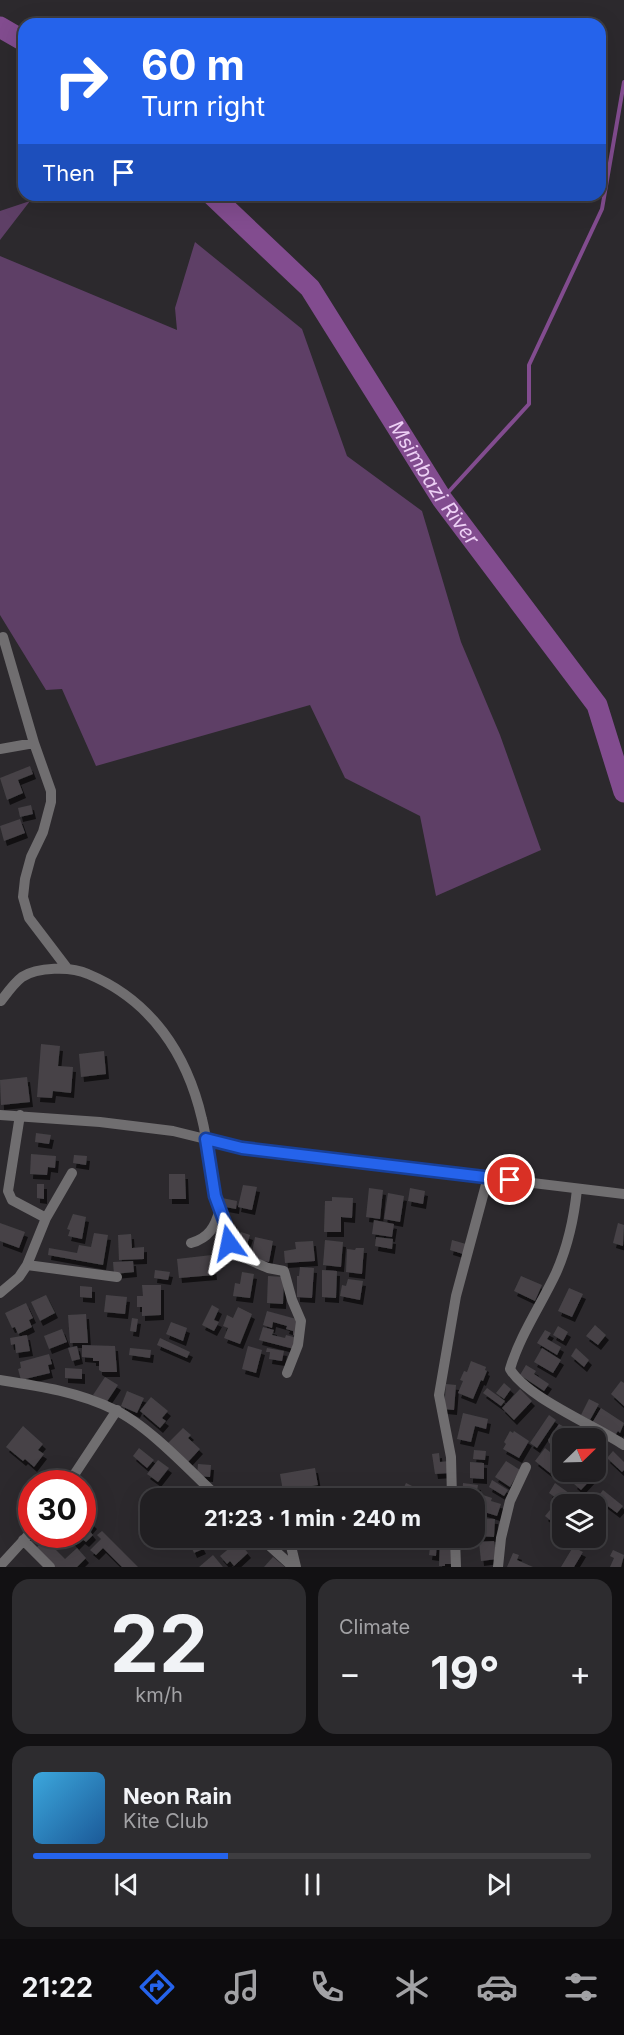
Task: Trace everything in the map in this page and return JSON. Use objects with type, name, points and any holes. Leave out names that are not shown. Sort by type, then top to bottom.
[{"type":"street","points":[[3,637],[34,743],[51,791],[51,802],[43,832],[31,857],[22,897],[29,918],[67,968]]},
{"type":"street","points":[[0,749],[34,743]]},
{"type":"street","points":[[1,1001],[20,978],[31,972],[67,968],[81,970],[106,981],[130,997],[160,1025],[188,1075],[202,1118],[215,1196],[229,1234],[231,1252],[268,1268],[284,1271],[301,1321],[298,1346],[286,1373]]},
{"type":"street","points":[[0,1115],[20,1115],[173,1131],[242,1148],[624,1194]]},
{"type":"street","points":[[20,1115],[8,1191],[12,1200],[46,1218]]},
{"type":"street","points":[[0,1293],[19,1277],[27,1265],[46,1218],[72,1173]]},
{"type":"street","points":[[452,1488],[451,1457],[439,1395],[456,1296],[488,1178]]},
{"type":"street","points":[[577,1189],[572,1229],[564,1252],[515,1351],[510,1369],[515,1377],[535,1393],[624,1445]]},
{"type":"street","points":[[191,1243],[203,1239],[210,1233],[220,1209]]},
{"type":"street","points":[[27,1265],[117,1277]]},
{"type":"street","points":[[0,1380],[61,1390],[117,1410],[152,1435],[208,1488]]},
{"type":"street","points":[[77,1470],[117,1410]]},
{"type":"street","points":[[498,1567],[501,1538],[510,1501],[526,1467]]},
{"type":"street","points":[[0,1566],[18,1546]]},
{"type":"street","points":[[31,1548],[50,1567]]},
{"type":"street","points":[[272,1548],[294,1567]]},
{"type":"street","points":[[291,1548],[294,1567]]},
{"type":"street","points":[[455,1548],[456,1567]]},
{"type":"shaded area","points":[[30,201],[0,240],[0,211]]},
{"type":"shaded area","points":[[195,242],[302,329],[347,456],[422,511],[461,642],[500,735],[541,850],[436,896],[420,816],[345,778],[310,705],[96,766],[62,689],[46,690],[0,615],[0,256],[177,330],[175,308]]},
{"type":"building","points":[[30,766],[33,774],[18,780],[23,793],[7,800],[0,778]]},
{"type":"building","points":[[31,805],[33,814],[20,817],[18,808]]},
{"type":"building","points":[[20,819],[25,833],[4,841],[0,826]]},
{"type":"building","points":[[41,1044],[60,1046],[58,1066],[73,1067],[71,1093],[53,1091],[52,1098],[37,1097]]},
{"type":"building","points":[[104,1051],[106,1074],[81,1077],[79,1054]]},
{"type":"building","points":[[27,1077],[30,1102],[1,1105],[0,1080]]},
{"type":"building","points":[[36,1133],[51,1135],[49,1144],[35,1142]]},
{"type":"building","points":[[31,1154],[56,1156],[55,1168],[48,1167],[47,1175],[30,1174]]},
{"type":"building","points":[[74,1155],[87,1156],[86,1165],[73,1163]]},
{"type":"building","points":[[169,1174],[185,1174],[186,1199],[169,1199]]},
{"type":"building","points":[[37,1184],[44,1184],[44,1199],[37,1198]]},
{"type":"building","points":[[243,1185],[257,1187],[252,1210],[238,1207]]},
{"type":"building","points":[[369,1188],[383,1190],[380,1219],[366,1217]]},
{"type":"building","points":[[410,1188],[425,1191],[423,1204],[408,1201]]},
{"type":"building","points":[[388,1193],[404,1196],[400,1222],[384,1219]]},
{"type":"building","points":[[332,1197],[353,1198],[352,1218],[341,1217],[341,1232],[324,1232],[325,1201],[332,1201]]},
{"type":"building","points":[[222,1198],[237,1201],[236,1209],[220,1206]]},
{"type":"building","points":[[73,1214],[86,1217],[82,1239],[68,1236],[70,1230],[67,1229]]},
{"type":"building","points":[[374,1220],[394,1224],[392,1237],[372,1234]]},
{"type":"building","points":[[0,1223],[25,1232],[19,1248],[0,1241]]},
{"type":"building","points":[[618,1223],[624,1225],[623,1246],[613,1243]]},
{"type":"building","points":[[241,1232],[250,1235],[244,1254],[234,1251]]},
{"type":"building","points":[[94,1233],[108,1235],[103,1265],[48,1255],[49,1248],[77,1253],[79,1245],[91,1247]]},
{"type":"building","points":[[131,1234],[132,1248],[144,1247],[144,1259],[119,1260],[118,1235]]},
{"type":"building","points":[[255,1237],[273,1241],[269,1262],[251,1258]]},
{"type":"building","points":[[376,1237],[393,1239],[392,1249],[375,1246]]},
{"type":"building","points":[[325,1240],[343,1242],[341,1267],[323,1265]]},
{"type":"building","points":[[452,1240],[466,1244],[463,1254],[450,1250]]},
{"type":"building","points":[[313,1241],[315,1261],[285,1263],[284,1251],[296,1249],[295,1242]]},
{"type":"building","points":[[364,1248],[362,1274],[346,1272],[347,1249],[355,1250]]},
{"type":"building","points":[[212,1255],[214,1275],[179,1278],[177,1259]]},
{"type":"building","points":[[133,1261],[134,1272],[114,1274],[113,1262]]},
{"type":"building","points":[[300,1267],[314,1268],[312,1298],[297,1297],[297,1276],[299,1276]]},
{"type":"building","points":[[155,1270],[170,1272],[168,1280],[154,1278]]},
{"type":"building","points":[[322,1270],[337,1271],[336,1298],[322,1297]]},
{"type":"building","points":[[242,1272],[254,1274],[250,1298],[233,1296],[235,1283],[240,1284]]},
{"type":"building","points":[[268,1276],[284,1277],[283,1304],[267,1303]]},
{"type":"building","points":[[521,1276],[542,1285],[535,1301],[514,1291]]},
{"type":"building","points":[[348,1279],[363,1281],[360,1300],[340,1296],[342,1285],[346,1286]]},
{"type":"building","points":[[142,1285],[161,1285],[161,1315],[142,1316],[142,1307],[137,1307],[137,1296],[143,1296]]},
{"type":"building","points":[[80,1286],[92,1287],[92,1298],[80,1297]]},
{"type":"building","points":[[569,1288],[583,1294],[572,1317],[558,1311]]},
{"type":"building","points":[[46,1295],[55,1313],[40,1321],[31,1302]]},
{"type":"building","points":[[106,1295],[127,1297],[125,1314],[104,1312]]},
{"type":"building","points":[[26,1303],[33,1318],[29,1320],[32,1327],[18,1334],[15,1327],[12,1328],[5,1313]]},
{"type":"building","points":[[212,1305],[219,1309],[214,1320],[219,1322],[214,1331],[202,1325]]},
{"type":"building","points":[[238,1307],[252,1314],[240,1344],[224,1338],[228,1328],[223,1326],[227,1315],[233,1318]]},
{"type":"building","points":[[267,1311],[300,1320],[296,1336],[293,1335],[293,1331],[286,1329],[287,1326],[273,1322],[272,1328],[263,1325]]},
{"type":"building","points":[[86,1314],[88,1343],[70,1343],[68,1315]]},
{"type":"building","points":[[132,1318],[138,1319],[136,1332],[130,1331]]},
{"type":"building","points":[[171,1322],[187,1328],[183,1341],[166,1334]]},
{"type":"building","points":[[595,1325],[606,1335],[598,1345],[586,1336]]},
{"type":"building","points":[[558,1326],[568,1332],[563,1341],[553,1335]]},
{"type":"building","points":[[263,1327],[274,1330],[272,1335],[297,1338],[294,1349],[259,1340]]},
{"type":"building","points":[[62,1329],[67,1342],[49,1349],[44,1336]]},
{"type":"building","points":[[545,1330],[551,1333],[547,1339],[561,1347],[557,1355],[537,1343]]},
{"type":"building","points":[[27,1335],[30,1351],[16,1353],[15,1344],[11,1345],[10,1338]]},
{"type":"building","points":[[160,1338],[190,1352],[187,1358],[157,1345]]},
{"type":"building","points":[[82,1345],[115,1346],[117,1372],[102,1372],[99,1370],[99,1361],[82,1357]]},
{"type":"building","points":[[77,1346],[80,1359],[72,1361],[68,1348]]},
{"type":"building","points":[[248,1346],[262,1350],[256,1373],[242,1369]]},
{"type":"building","points":[[130,1348],[151,1350],[150,1358],[129,1355]]},
{"type":"building","points":[[267,1348],[284,1351],[282,1361],[269,1359],[270,1352],[266,1352]]},
{"type":"building","points":[[542,1348],[561,1360],[553,1373],[534,1362]]},
{"type":"building","points":[[576,1348],[589,1360],[584,1367],[571,1356]]},
{"type":"building","points":[[49,1354],[52,1364],[48,1365],[50,1373],[21,1380],[18,1369],[21,1368],[20,1362]]},
{"type":"building","points":[[471,1361],[486,1367],[487,1371],[473,1399],[458,1393],[463,1381],[460,1380],[464,1371],[467,1372]]},
{"type":"building","points":[[526,1365],[536,1371],[534,1374],[549,1384],[544,1391],[520,1375]]},
{"type":"building","points":[[65,1368],[82,1369],[82,1379],[65,1378]]},
{"type":"building","points":[[105,1377],[118,1385],[106,1403],[93,1395]]},
{"type":"building","points":[[621,1381],[624,1383],[624,1406],[611,1394]]},
{"type":"building","points":[[504,1383],[511,1389],[504,1399],[496,1393]]},
{"type":"building","points":[[446,1384],[456,1385],[454,1410],[444,1409]]},
{"type":"building","points":[[487,1388],[505,1401],[501,1406],[483,1393]]},
{"type":"building","points":[[520,1389],[532,1401],[514,1420],[502,1408]]},
{"type":"building","points":[[127,1391],[144,1398],[137,1413],[121,1406]]},
{"type":"building","points":[[151,1397],[168,1411],[162,1418],[166,1421],[160,1428],[140,1411]]},
{"type":"building","points":[[589,1399],[599,1404],[590,1420],[581,1415]]},
{"type":"building","points":[[601,1408],[624,1423],[620,1433],[618,1431],[614,1437],[606,1432],[606,1428],[600,1428],[592,1423]]},
{"type":"building","points":[[463,1413],[488,1419],[486,1429],[475,1426],[471,1442],[457,1439]]},
{"type":"building","points":[[549,1415],[556,1420],[537,1448],[530,1443]]},
{"type":"building","points":[[23,1426],[43,1444],[38,1450],[44,1454],[34,1467],[6,1447]]},
{"type":"building","points":[[183,1428],[191,1435],[188,1438],[200,1449],[188,1462],[168,1443]]},
{"type":"building","points":[[510,1431],[513,1433],[514,1431],[529,1441],[519,1458],[503,1449]]},
{"type":"building","points":[[552,1434],[552,1445],[548,1440]]},
{"type":"building","points":[[139,1448],[154,1460],[147,1468],[133,1456]]},
{"type":"building","points":[[545,1448],[552,1454],[552,1470],[550,1473],[535,1461]]},
{"type":"building","points":[[474,1450],[486,1451],[485,1460],[473,1459]]},
{"type":"building","points":[[613,1451],[624,1462],[622,1472],[607,1458]]},
{"type":"building","points":[[439,1453],[440,1462],[449,1461],[450,1473],[435,1474],[432,1454]]},
{"type":"building","points":[[158,1460],[169,1468],[158,1482],[147,1474]]},
{"type":"building","points":[[506,1461],[520,1470],[510,1487],[495,1477]]},
{"type":"building","points":[[470,1462],[484,1463],[484,1479],[470,1478]]},
{"type":"building","points":[[198,1464],[211,1465],[210,1477],[197,1476]]},
{"type":"building","points":[[315,1468],[318,1485],[282,1488],[280,1474]]},
{"type":"building","points":[[492,1480],[508,1490],[504,1496],[489,1487]]},
{"type":"building","points":[[576,1482],[588,1482],[581,1490],[574,1484]]},
{"type":"building","points":[[406,1483],[414,1487],[414,1488],[404,1488]]},
{"type":"building","points":[[463,1483],[478,1485],[478,1488],[463,1488]]},
{"type":"building","points":[[555,1483],[570,1494],[552,1495],[549,1493]]},
{"type":"building","points":[[603,1490],[623,1506],[617,1513],[606,1505],[606,1494],[600,1494]]},
{"type":"building","points":[[485,1496],[492,1498],[491,1501],[501,1504],[497,1516],[485,1512]]},
{"type":"building","points":[[552,1508],[552,1522],[545,1516]]},
{"type":"building","points":[[485,1518],[495,1519],[494,1537],[485,1536]]},
{"type":"building","points":[[102,1531],[138,1567],[122,1567],[103,1548],[96,1555],[90,1550],[96,1548],[96,1544],[101,1539],[97,1535]]},
{"type":"building","points":[[494,1541],[497,1559],[481,1561],[480,1548],[485,1548],[485,1542]]},
{"type":"building","points":[[36,1548],[54,1548],[65,1559],[77,1548],[86,1558],[77,1567],[54,1567]]},
{"type":"building","points":[[192,1548],[202,1548],[203,1549],[194,1553]]},
{"type":"building","points":[[230,1548],[244,1548],[248,1553],[234,1566],[230,1561],[227,1564],[220,1556]]},
{"type":"building","points":[[430,1548],[437,1548],[436,1556],[429,1555]]},
{"type":"building","points":[[440,1548],[455,1548],[454,1564],[439,1566]]},
{"type":"building","points":[[572,1548],[583,1552],[574,1567],[561,1567]]},
{"type":"building","points":[[613,1550],[624,1555],[621,1567],[610,1567],[614,1558],[610,1556]]},
{"type":"building","points":[[513,1553],[519,1555],[517,1560],[533,1567],[507,1567]]},
{"type":"building","points":[[213,1555],[223,1567],[199,1567]]},
{"type":"building","points":[[273,1557],[285,1567],[264,1567]]},
{"type":"waterway","name":"Msimbazi River","points":[[0,27],[18,38]]},
{"type":"waterway","points":[[606,186],[624,82]]},
{"type":"waterway","name":"Msimbazi River","points":[[218,201],[310,288],[442,499],[597,705],[624,792]]},
{"type":"waterway","points":[[442,499],[529,404],[529,365],[602,209],[603,201]]},
{"type":"route","points":[[229,1243],[229,1234],[215,1196],[206,1139],[242,1148],[510,1180]]}]
